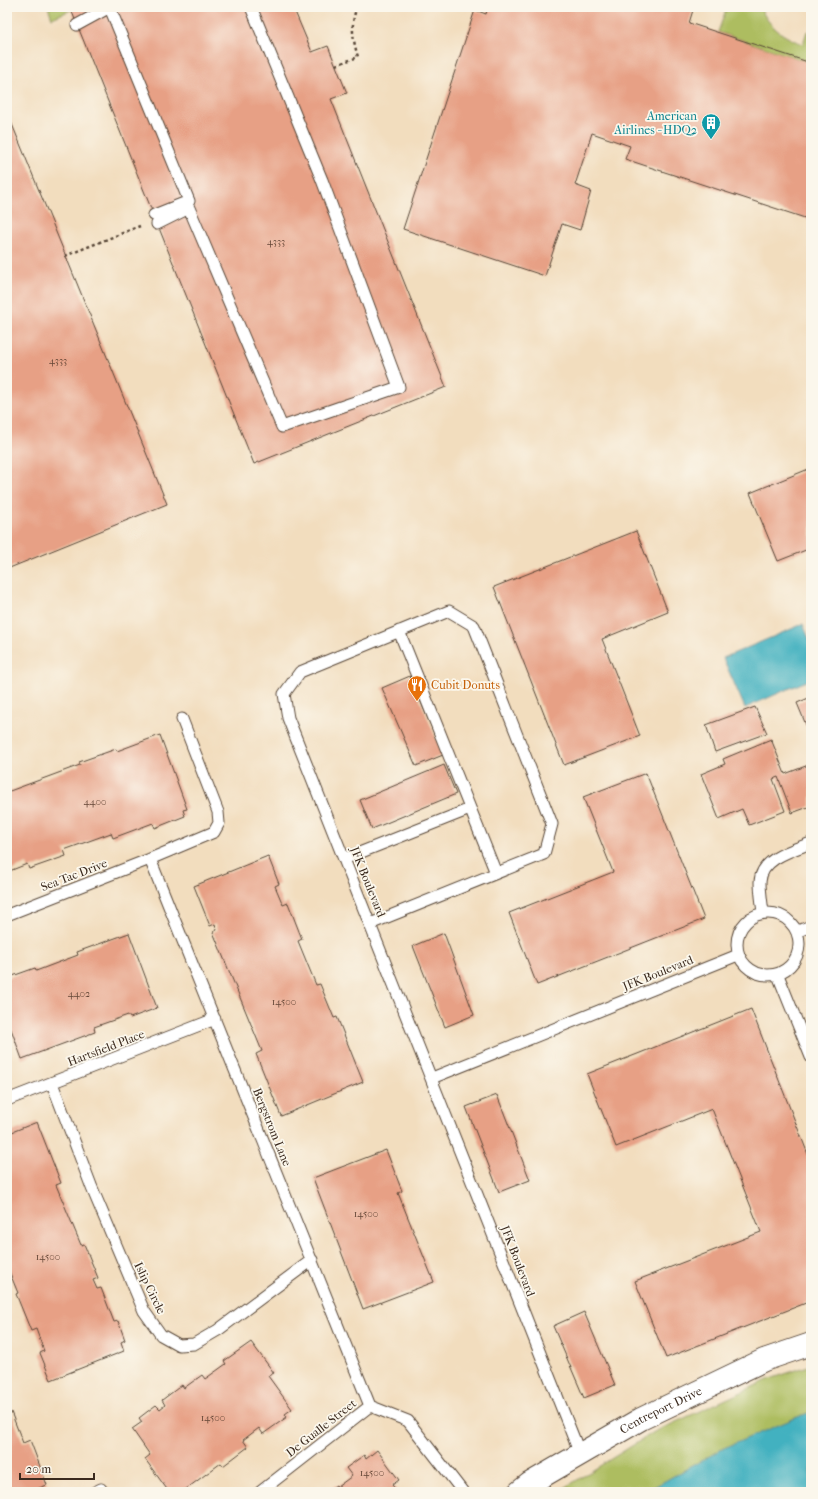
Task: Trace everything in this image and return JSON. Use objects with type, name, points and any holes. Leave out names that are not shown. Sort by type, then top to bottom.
[{"type":"street","name":"Centreport Drive","points":[[519,1492],[529,1484],[641,1419],[764,1360],[811,1344]]},
{"type":"lane","points":[[77,25],[110,7],[189,201],[155,220],[188,208],[282,427],[399,386],[322,180],[251,7]]},
{"type":"lane","points":[[370,924],[544,854],[552,824],[474,626],[449,611],[399,631],[496,873]]},
{"type":"lane","name":"JFK Boulevard","points":[[399,631],[300,672],[284,694],[288,718],[580,1454]]},
{"type":"lane","name":"Sea Tac Drive","points":[[7,915],[150,859],[214,832],[219,823],[218,812],[182,719]]},
{"type":"lane","points":[[344,859],[470,809]]},
{"type":"lane","points":[[763,913],[760,880],[766,866],[782,854],[811,843]]},
{"type":"lane","name":"Bergstrom Lane","points":[[150,859],[370,1406]]},
{"type":"lane","points":[[763,913],[777,913],[789,920],[798,931],[800,949],[793,965],[778,975],[762,976],[752,971],[747,968],[738,955],[737,941],[741,928],[750,918],[763,913]]},
{"type":"lane","points":[[798,931],[811,926]]},
{"type":"lane","name":"JFK Boulevard","points":[[432,1078],[738,955]]},
{"type":"lane","points":[[778,975],[811,1057]]},
{"type":"lane","name":"Hartsfield Place","points":[[7,1100],[215,1019]]},
{"type":"lane","name":"Islip Circle","points":[[52,1083],[92,1188],[144,1311],[161,1335],[179,1346],[194,1344],[218,1330],[312,1260]]},
{"type":"lane","name":"De Gualle Street","points":[[260,1492],[370,1406],[408,1421],[459,1488]]},
{"type":"lane","points":[[94,1492],[101,1490],[103,1492]]},
{"type":"path","points":[[336,65],[358,57],[352,30],[356,7]]},
{"type":"path","points":[[65,256],[141,225]]},
{"type":"green space","points":[[48,7],[70,7],[71,10],[52,18]]},
{"type":"green space","points":[[727,7],[760,7],[772,26],[789,38],[803,44],[807,31],[811,32],[811,51],[808,62],[718,32]]},
{"type":"green space","points":[[811,1365],[811,1492],[558,1492],[654,1432],[770,1379]]},
{"type":"water","points":[[803,624],[811,643],[811,679],[745,708],[723,658]]},
{"type":"water","points":[[811,1412],[811,1492],[645,1492],[724,1448]]},
{"type":"building","points":[[70,7],[293,7],[312,52],[328,46],[347,93],[331,99],[446,387],[254,464]]},
{"type":"building","name":"American Airlines - HDQ2","points":[[488,7],[694,7],[689,23],[808,62],[811,52],[811,220],[625,159],[630,146],[592,133],[575,185],[591,191],[580,230],[562,224],[545,276],[403,229],[475,10],[486,14]]},
{"type":"building","points":[[7,112],[167,504],[7,569]]},
{"type":"building","points":[[811,468],[811,548],[778,561],[750,493]]},
{"type":"building","points":[[636,531],[668,612],[602,639],[640,736],[564,765],[494,587]]},
{"type":"building","points":[[410,676],[443,755],[416,766],[382,688]]},
{"type":"building","points":[[811,697],[811,737],[797,703]]},
{"type":"building","points":[[755,707],[767,733],[715,752],[706,725]]},
{"type":"building","points":[[160,735],[187,809],[183,810],[185,816],[155,828],[153,823],[113,838],[111,833],[64,850],[66,856],[29,869],[27,864],[7,872],[7,792],[80,765],[79,762],[116,749],[117,751]]},
{"type":"building","points":[[771,739],[785,774],[811,764],[811,806],[792,813],[778,777],[773,779],[785,811],[749,825],[742,809],[719,819],[701,774],[725,764],[723,759]]},
{"type":"building","points":[[444,765],[456,794],[372,829],[360,800]]},
{"type":"building","points":[[646,773],[704,919],[537,985],[509,913],[613,872],[583,797]]},
{"type":"building","points":[[268,856],[279,884],[275,886],[283,905],[288,903],[302,939],[298,941],[316,985],[320,984],[334,1018],[337,1017],[363,1082],[281,1116],[256,1054],[262,1051],[213,932],[217,930],[215,924],[210,926],[194,886]]},
{"type":"building","points":[[129,933],[157,1008],[130,1018],[128,1015],[94,1027],[95,1032],[22,1059],[11,1029],[7,1030],[7,978],[35,968],[36,971],[78,955],[77,952]]},
{"type":"building","points":[[444,933],[474,1015],[445,1027],[413,946]]},
{"type":"building","points":[[751,1009],[811,1162],[811,1301],[666,1358],[635,1281],[761,1232],[712,1109],[616,1147],[587,1074]]},
{"type":"building","points":[[497,1095],[530,1180],[499,1192],[466,1107]]},
{"type":"building","points":[[37,1122],[61,1183],[56,1185],[81,1245],[84,1244],[98,1278],[93,1280],[97,1289],[101,1288],[114,1322],[118,1321],[125,1340],[121,1342],[124,1351],[51,1380],[40,1353],[44,1351],[36,1329],[31,1331],[16,1294],[18,1293],[7,1266],[7,1134]]},
{"type":"building","points":[[386,1150],[402,1191],[398,1193],[434,1282],[363,1309],[313,1178]]},
{"type":"building","points":[[584,1312],[615,1385],[584,1398],[553,1326]]},
{"type":"building","points":[[251,1342],[274,1373],[268,1376],[292,1409],[285,1414],[287,1417],[263,1434],[259,1428],[243,1440],[248,1447],[223,1466],[221,1463],[182,1492],[169,1492],[145,1459],[150,1455],[132,1429],[142,1422],[139,1418],[156,1405],[160,1409],[165,1405],[162,1400],[182,1385],[184,1388],[202,1375],[205,1379],[226,1364],[224,1361]]},
{"type":"building","points":[[11,1412],[23,1443],[30,1440],[47,1485],[29,1492],[7,1492],[7,1414]]},
{"type":"building","points":[[377,1450],[399,1480],[392,1485],[398,1492],[326,1492],[336,1485],[337,1487],[352,1476],[346,1468],[364,1455],[366,1459]]},
{"type":"place","name":"American Airlines - HDQ2","points":[[711,140]]},
{"type":"place","name":"Cubit Donuts","points":[[417,702]]}]
